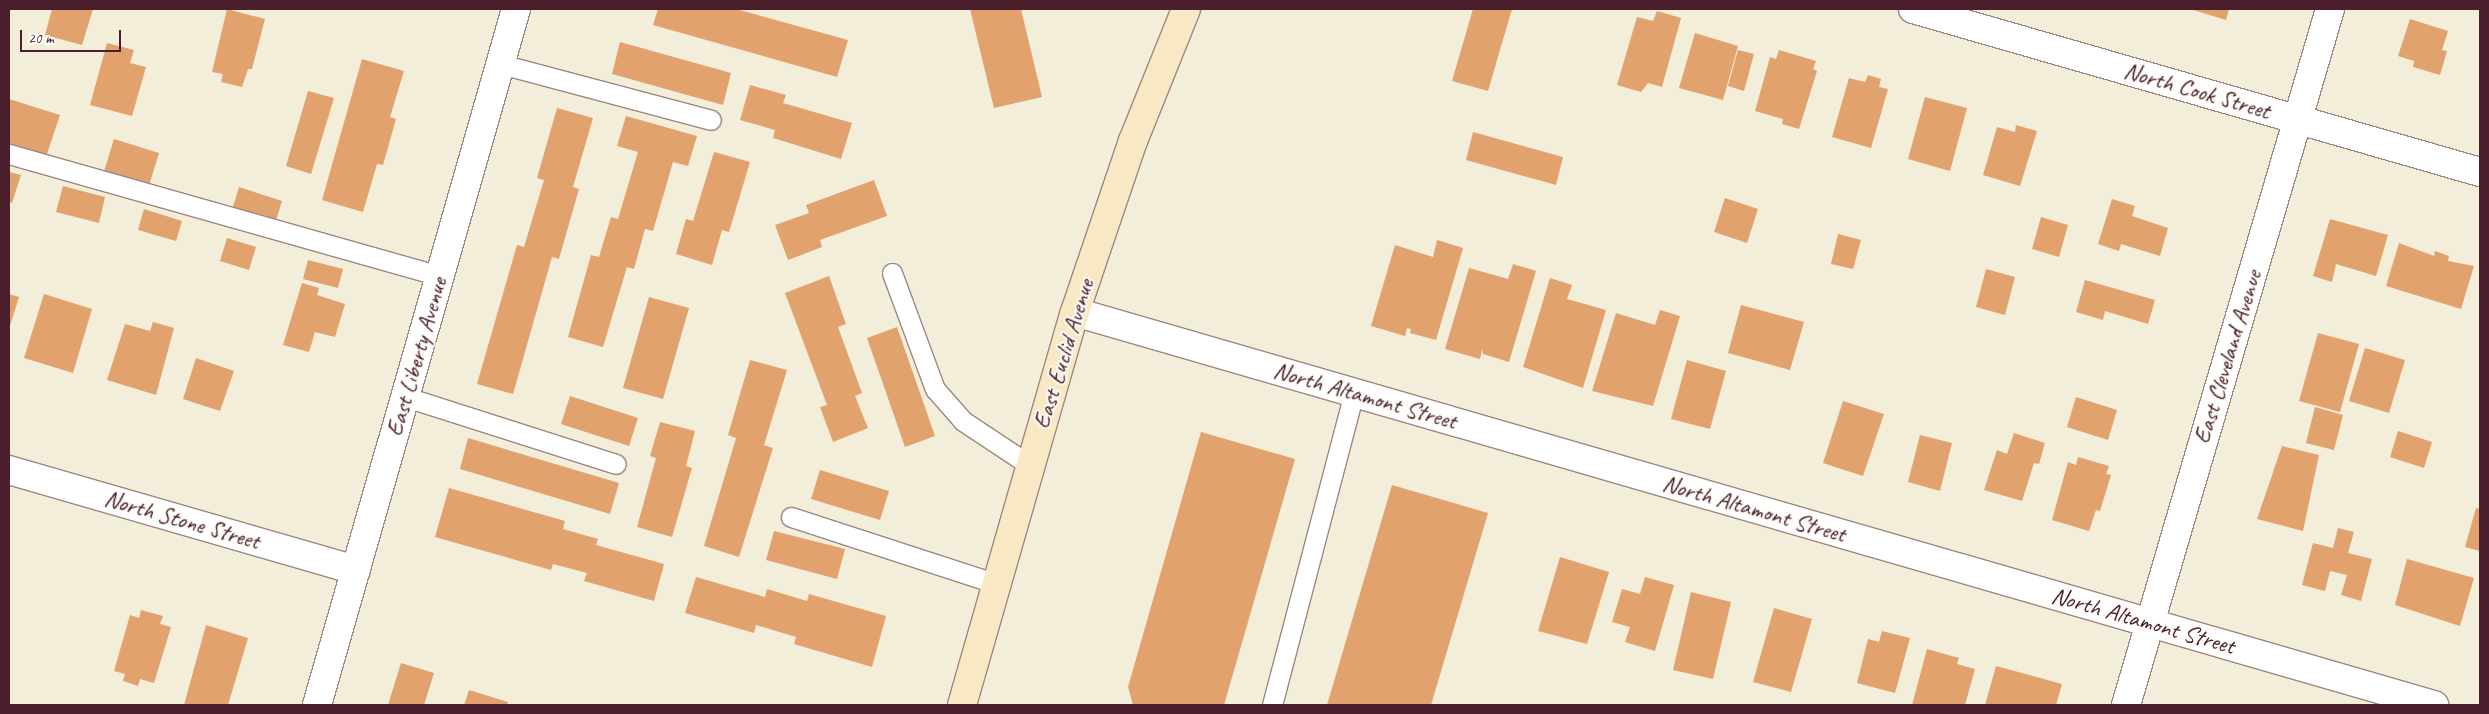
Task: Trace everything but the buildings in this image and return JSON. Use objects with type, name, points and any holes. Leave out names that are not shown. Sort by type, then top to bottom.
[{"type":"main road","name":"East Euclid Avenue","points":[[962,705],[1075,312],[1133,141],[1186,9]]},
{"type":"street","name":"East Liberty Avenue","points":[[317,705],[516,9]]},
{"type":"street","name":"North Cook Street","points":[[1913,9],[2480,172]]},
{"type":"street","name":"East Cleveland Avenue","points":[[2126,705],[2148,623],[2330,9]]},
{"type":"street","name":"North Altamont Street","points":[[1075,312],[2434,705]]},
{"type":"street","name":"North Stone Street","points":[[9,470],[356,570]]},
{"type":"lane","points":[[501,64],[711,120]]},
{"type":"lane","points":[[9,154],[441,276]]},
{"type":"lane","points":[[892,273],[935,389],[963,421],[1031,466]]},
{"type":"lane","points":[[1272,705],[1354,392]]},
{"type":"lane","points":[[406,397],[616,464]]},
{"type":"lane","points":[[791,517],[997,584]]}]
